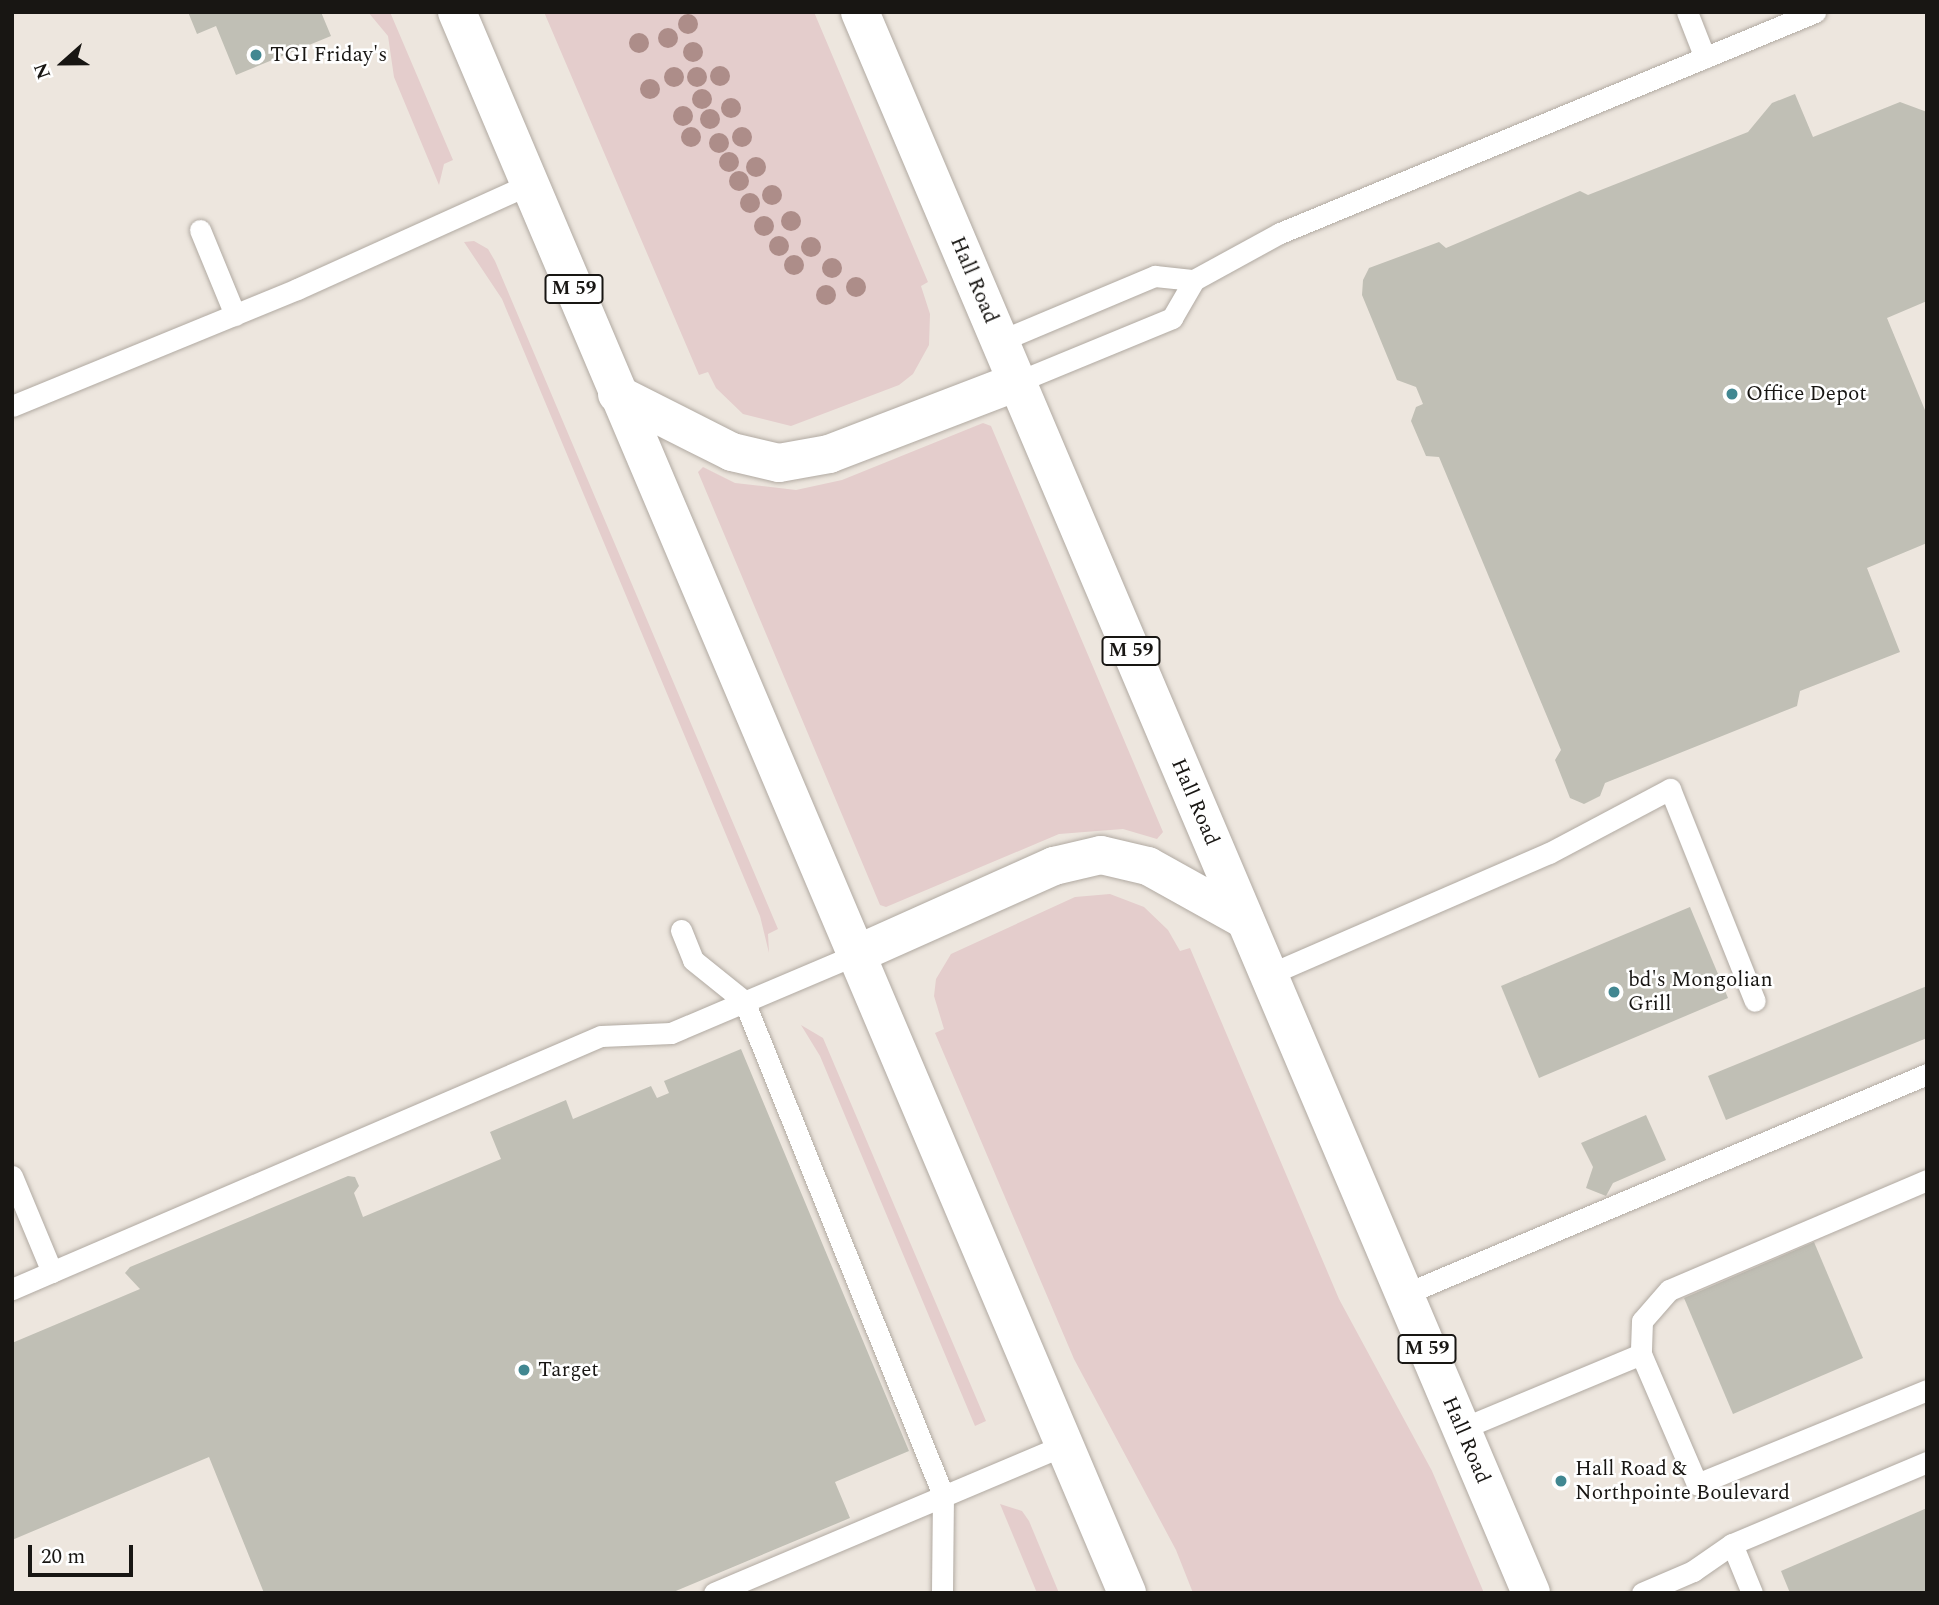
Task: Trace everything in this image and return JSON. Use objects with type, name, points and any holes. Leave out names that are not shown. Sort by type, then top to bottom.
[{"type":"highway","name":"M 59","points":[[457,12],[1128,1593]]},
{"type":"highway","name":"Hall Road","points":[[860,12],[1531,1593]]},
{"type":"highway","points":[[617,394],[732,453],[779,463],[829,454],[1017,382]]},
{"type":"highway","points":[[856,954],[1054,866],[1101,855],[1148,866],[1245,920]]},
{"type":"lane","points":[[1687,12],[1705,58]]},
{"type":"lane","points":[[1017,382],[1172,318],[1194,280],[1280,233],[1815,12]]},
{"type":"lane","points":[[12,406],[235,314],[530,184]]},
{"type":"lane","points":[[200,230],[235,314]]},
{"type":"lane","points":[[1000,341],[1155,276],[1194,280]]},
{"type":"lane","points":[[1268,975],[1549,853],[1670,789],[1755,1001]]},
{"type":"lane","points":[[681,930],[693,960],[744,1001],[943,1494],[942,1593]]},
{"type":"lane","points":[[12,1289],[601,1036],[671,1033],[856,954]]},
{"type":"lane","points":[[1405,1294],[1927,1074]]},
{"type":"lane","points":[[12,1176],[52,1272]]},
{"type":"lane","points":[[1927,1180],[1669,1290],[1642,1321],[1641,1354],[1698,1484],[1927,1390]]},
{"type":"lane","points":[[1461,1429],[1641,1354]]},
{"type":"lane","points":[[714,1593],[943,1494],[1065,1446]]},
{"type":"lane","points":[[1642,1593],[1693,1571],[1731,1544],[1927,1462]]},
{"type":"lane","points":[[1731,1544],[1752,1593]]},
{"type":"shaded area","points":[[368,12],[390,12],[453,160],[444,164],[439,185],[394,77],[388,36]]},
{"type":"shaded area","points":[[544,12],[814,12],[928,282],[921,286],[930,314],[929,345],[913,374],[899,385],[791,426],[743,414],[716,388],[708,372],[699,375]]},
{"type":"shaded area","points":[[474,241],[488,249],[495,261],[778,929],[768,934],[769,953],[760,916],[502,299],[464,242]]},
{"type":"shaded area","points":[[983,423],[991,426],[1163,832],[1157,839],[1123,829],[1059,834],[886,907],[880,905],[698,472],[703,467],[735,483],[796,490],[842,480]]},
{"type":"shaded area","points":[[1110,894],[1144,907],[1168,930],[1180,951],[1190,948],[1339,1299],[1432,1471],[1484,1593],[1193,1593],[1176,1550],[1074,1359],[935,1033],[944,1029],[934,996],[936,979],[951,954],[1075,897]]},
{"type":"shaded area","points":[[801,1025],[823,1038],[986,1421],[975,1426],[820,1056]]},
{"type":"shaded area","points":[[1000,1504],[1022,1511],[1029,1521],[1059,1593],[1037,1593]]},
{"type":"building","name":"TGI Friday's","points":[[188,12],[321,12],[331,36],[236,75],[216,26],[197,34]]},
{"type":"building","points":[[1795,94],[1813,137],[1900,102],[1927,112],[1927,301],[1887,318],[1927,415],[1927,543],[1867,568],[1900,652],[1800,691],[1797,706],[1605,783],[1600,796],[1584,804],[1570,798],[1555,760],[1561,750],[1439,457],[1426,456],[1411,421],[1416,407],[1423,404],[1416,387],[1397,380],[1362,295],[1363,280],[1369,268],[1439,242],[1446,248],[1580,191],[1588,195],[1748,132],[1772,103]]},
{"type":"building","name":"bd's Mongolian Grill","points":[[1690,907],[1728,998],[1539,1078],[1501,986]]},
{"type":"building","points":[[1927,986],[1927,1038],[1726,1120],[1708,1076]]},
{"type":"building","name":"Target","points":[[741,1049],[909,1451],[835,1482],[850,1518],[671,1593],[264,1593],[209,1457],[12,1540],[12,1343],[140,1289],[125,1273],[130,1267],[348,1176],[355,1177],[359,1186],[354,1193],[363,1217],[501,1159],[490,1132],[566,1100],[573,1119],[651,1086],[657,1098],[669,1093],[664,1081]]},
{"type":"building","points":[[1646,1115],[1666,1160],[1613,1183],[1606,1196],[1586,1188],[1593,1167],[1581,1143]]},
{"type":"building","points":[[1814,1242],[1863,1358],[1733,1414],[1684,1298]]},
{"type":"building","points":[[1927,1508],[1927,1593],[1790,1593],[1781,1571]]},
{"type":"place","name":"TGI Friday's","points":[[256,55]]},
{"type":"place","name":"Office Depot","points":[[1732,394]]},
{"type":"place","name":"bd's Mongolian Grill","points":[[1614,992]]},
{"type":"place","name":"Target","points":[[524,1370]]},
{"type":"place","name":"Hall Road & Northpointe Boulevard","points":[[1561,1481]]}]
